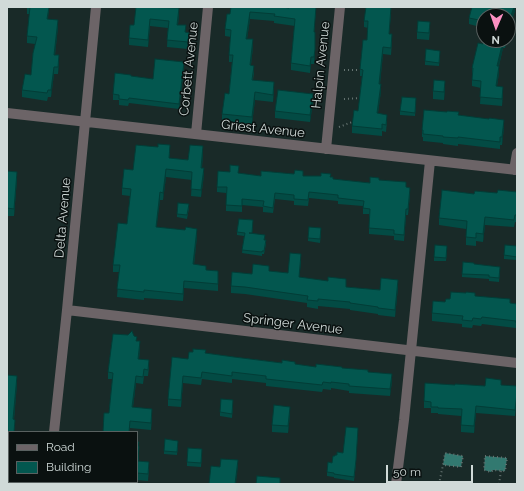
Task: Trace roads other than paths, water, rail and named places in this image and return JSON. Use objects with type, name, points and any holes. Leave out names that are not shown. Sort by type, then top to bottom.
[{"type":"street","name":"Delta Avenue","points":[[54,431],[96,7]]},
{"type":"street","name":"Corbett Avenue","points":[[196,134],[208,7]]},
{"type":"street","name":"Halpin Avenue","points":[[326,149],[340,7]]},
{"type":"street","name":"Griest Avenue","points":[[7,113],[516,170]]},
{"type":"street","points":[[516,170],[517,153]]},
{"type":"street","points":[[396,484],[430,161]]},
{"type":"street","name":"Springer Avenue","points":[[67,310],[517,363]]}]
